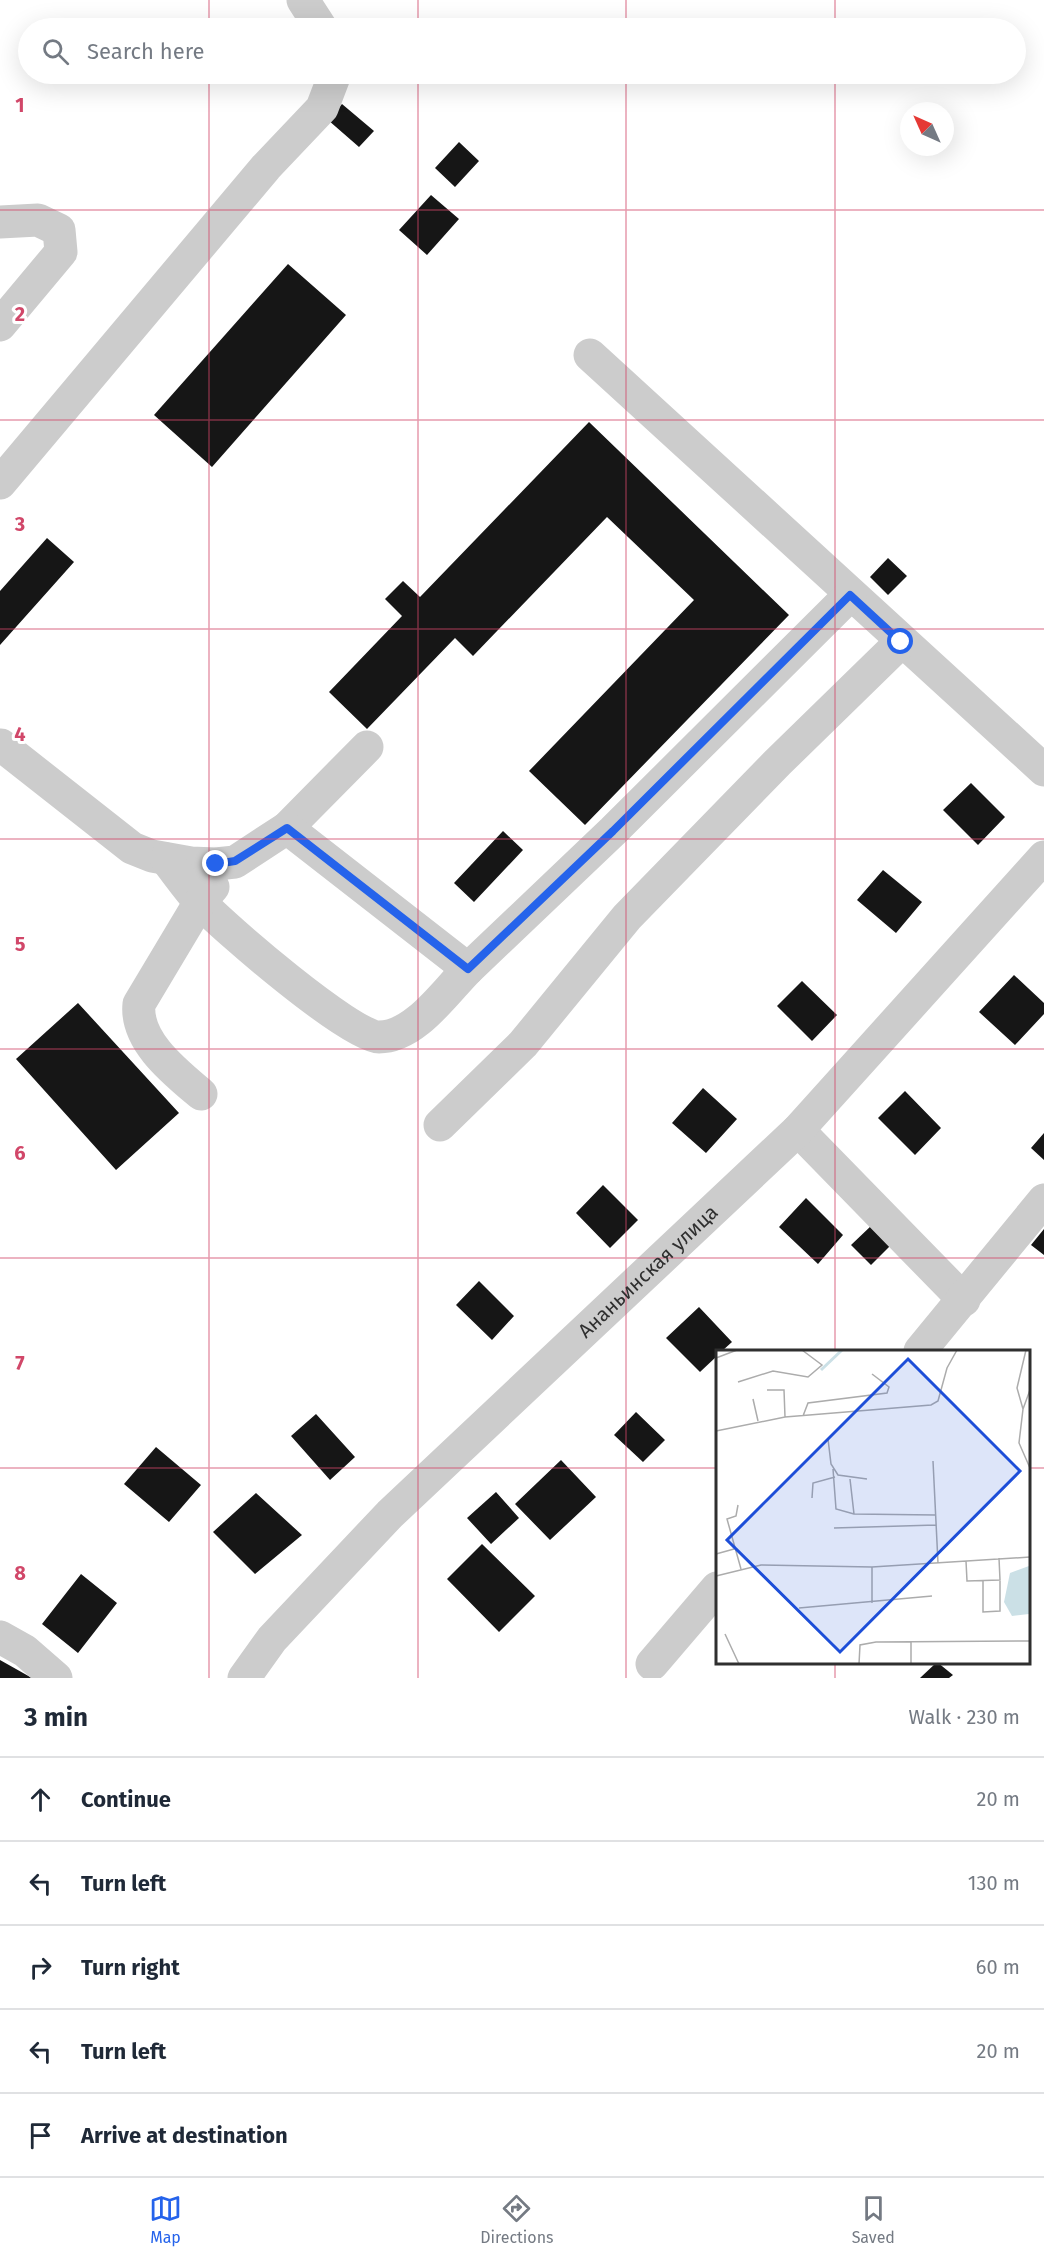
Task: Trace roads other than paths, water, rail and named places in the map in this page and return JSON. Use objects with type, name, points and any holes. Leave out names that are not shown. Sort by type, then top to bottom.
[{"type":"street","points":[[303,0],[315,18]]},
{"type":"street","points":[[0,483],[266,167],[322,108],[331,84]]},
{"type":"street","points":[[0,222],[38,220],[59,230],[61,252],[0,325]]},
{"type":"street","points":[[590,355],[901,642],[1044,770]]},
{"type":"street","points":[[166,859],[200,902],[336,1017],[378,1037],[412,1025],[613,831],[850,595]]},
{"type":"street","points":[[440,1125],[523,1044],[627,917],[778,762],[901,642]]},
{"type":"street","points":[[1,745],[132,848],[166,859],[208,864],[235,861]]},
{"type":"street","points":[[201,1094],[162,1059],[138,1018],[139,1004],[200,902],[235,861],[287,828],[367,747]]},
{"type":"street","points":[[287,828],[468,969]]},
{"type":"street","name":"Ананьинская улица","points":[[244,1678],[272,1639],[390,1514],[798,1130],[1044,857]]},
{"type":"street","points":[[798,1130],[964,1300]]},
{"type":"street","points":[[921,1350],[1044,1200]]},
{"type":"street","points":[[652,1664],[716,1589]]},
{"type":"street","points":[[0,1636],[25,1651],[56,1678]]}]
